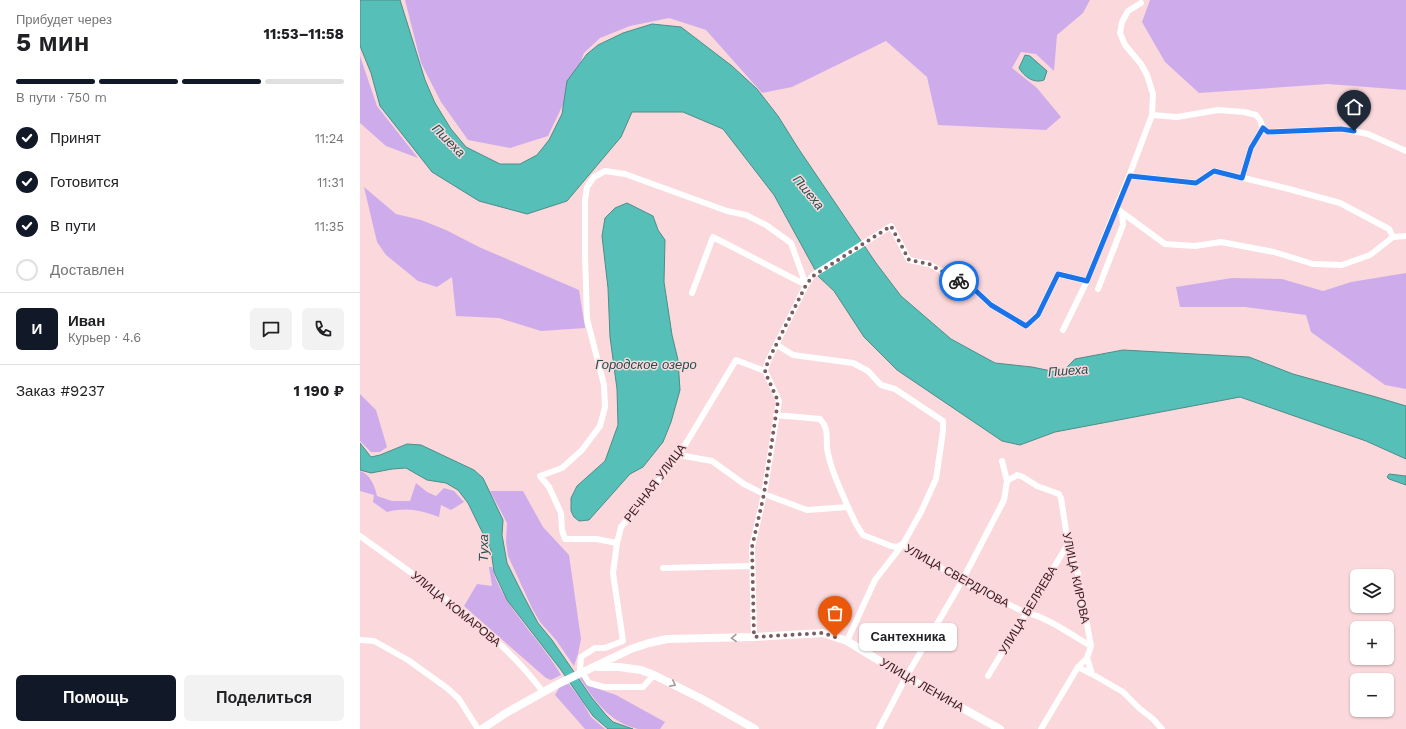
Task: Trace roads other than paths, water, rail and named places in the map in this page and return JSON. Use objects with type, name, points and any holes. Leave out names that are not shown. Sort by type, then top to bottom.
[{"type":"main road","name":"УЛИЦА ЛЕНИНА","points":[[482,729],[556,685],[631,649],[649,643],[667,639],[754,637],[823,633],[847,640],[906,677],[1000,729]]},
{"type":"main road","points":[[631,649],[626,657],[626,660],[632,669]]},
{"type":"main road","points":[[595,666],[641,670],[654,675],[702,699],[755,729]]},
{"type":"street","points":[[1063,330],[1087,281],[1130,176],[1152,115],[1154,94],[1147,75],[1141,64],[1125,45],[1120,33],[1122,22],[1128,11],[1141,3]]},
{"type":"street","points":[[1152,115],[1177,117],[1218,110],[1244,112],[1256,115],[1263,128],[1268,132],[1341,129],[1368,134],[1406,151]]},
{"type":"street","points":[[1242,178],[1251,148],[1263,128]]},
{"type":"street","points":[[617,543],[596,539],[565,539],[562,530],[560,513],[549,487],[540,476],[562,468],[582,450],[600,426],[605,407],[604,385],[588,319],[585,200],[587,187],[594,177],[605,171],[625,174],[727,211],[746,215],[766,226],[791,243],[806,285]]},
{"type":"street","points":[[1130,176],[1196,183],[1214,171],[1289,188],[1340,203],[1389,228],[1393,237]]},
{"type":"street","points":[[1116,208],[1165,244],[1195,246],[1221,242],[1274,252],[1313,264],[1342,265],[1370,255],[1393,237],[1406,236]]},
{"type":"street","points":[[1098,289],[1123,225],[1122,213]]},
{"type":"street","points":[[754,637],[752,547],[764,494],[778,401],[765,372],[768,361],[806,285],[813,276],[891,226],[909,260],[929,264],[975,290],[991,305],[1026,326],[1038,315],[1058,274],[1087,281]]},
{"type":"street","points":[[692,293],[713,238],[806,285]]},
{"type":"street","points":[[777,345],[793,355],[853,363],[868,371],[881,385],[895,389],[943,420],[943,431],[936,479],[921,512],[903,544],[875,580],[847,640]]},
{"type":"street","name":"РЕЧНАЯ УЛИЦА","points":[[654,675],[643,687],[604,687],[588,683],[580,669],[581,657],[595,648],[605,648],[622,641],[613,573],[617,543],[622,527],[679,455],[736,360],[765,372]]},
{"type":"street","name":"УЛИЦА СВЕРДЛОВА","points":[[776,415],[820,419],[826,425],[827,449],[833,472],[856,524],[863,535],[891,546],[897,547],[903,544],[962,580],[1026,613],[1033,614],[1047,621],[1091,646]]},
{"type":"street","points":[[679,455],[712,461],[744,484],[764,494],[807,510],[848,507]]},
{"type":"street","points":[[879,729],[906,677],[962,580],[1004,500],[1007,481],[1002,461]]},
{"type":"street","name":"УЛИЦА КИРОВА","points":[[1007,481],[1017,476],[1023,477],[1037,486],[1059,494],[1061,498],[1068,544],[1078,574],[1091,646]]},
{"type":"street","name":"УЛИЦА КОМАРОВА","points":[[360,536],[446,599],[499,644],[533,679],[543,692]]},
{"type":"street","name":"УЛИЦА БЕЛЯЕВА","points":[[988,676],[1068,544]]},
{"type":"street","points":[[663,568],[752,566]]},
{"type":"street","points":[[360,640],[374,641],[408,660],[447,688],[459,699],[478,729]]},
{"type":"street","points":[[1041,729],[1078,668],[1086,658],[1091,646]]},
{"type":"street","points":[[1086,658],[1092,674]]},
{"type":"street","points":[[1078,668],[1092,674],[1123,692],[1138,708],[1153,719],[1162,729]]},
{"type":"water","name":"Пшеха","points":[[360,0],[400,0],[425,80],[435,103],[451,129],[466,147],[500,164],[520,164],[537,155],[549,140],[562,114],[567,81],[587,54],[598,45],[623,33],[652,24],[681,27],[732,66],[757,89],[778,116],[876,263],[901,296],[951,339],[995,363],[1032,367],[1061,373],[1075,359],[1123,350],[1249,357],[1293,374],[1406,406],[1406,459],[1366,441],[1240,397],[1055,432],[1020,445],[1002,441],[897,370],[864,337],[834,291],[819,277],[774,195],[723,129],[683,112],[632,112],[621,137],[567,201],[527,214],[479,201],[432,172],[380,106],[371,73],[360,46]]},
{"type":"water","points":[[1025,55],[1030,56],[1047,71],[1044,80],[1033,80],[1021,71],[1019,68]]},
{"type":"water","name":"Городское озеро","points":[[627,203],[653,216],[658,230],[665,240],[664,282],[672,335],[678,360],[680,390],[671,422],[663,442],[643,467],[630,474],[589,520],[579,521],[574,517],[571,511],[571,498],[577,486],[605,461],[618,425],[617,389],[610,337],[608,288],[602,236],[605,218],[615,208]]},
{"type":"water","points":[[360,443],[371,457],[407,444],[421,445],[474,470],[483,478],[503,520],[502,535],[507,563],[538,623],[606,715],[613,722],[633,729],[608,729],[593,716],[561,670],[507,600],[494,572],[491,550],[468,503],[458,490],[446,483],[427,480],[406,468],[371,473],[360,470]]},
{"type":"water","points":[[1389,474],[1406,476],[1406,485],[1389,479],[1387,477]]},
{"type":"place","name":"Сантехника","points":[[835,637]]},
{"type":"water label","name":"Туха","points":[[483,548]]}]
